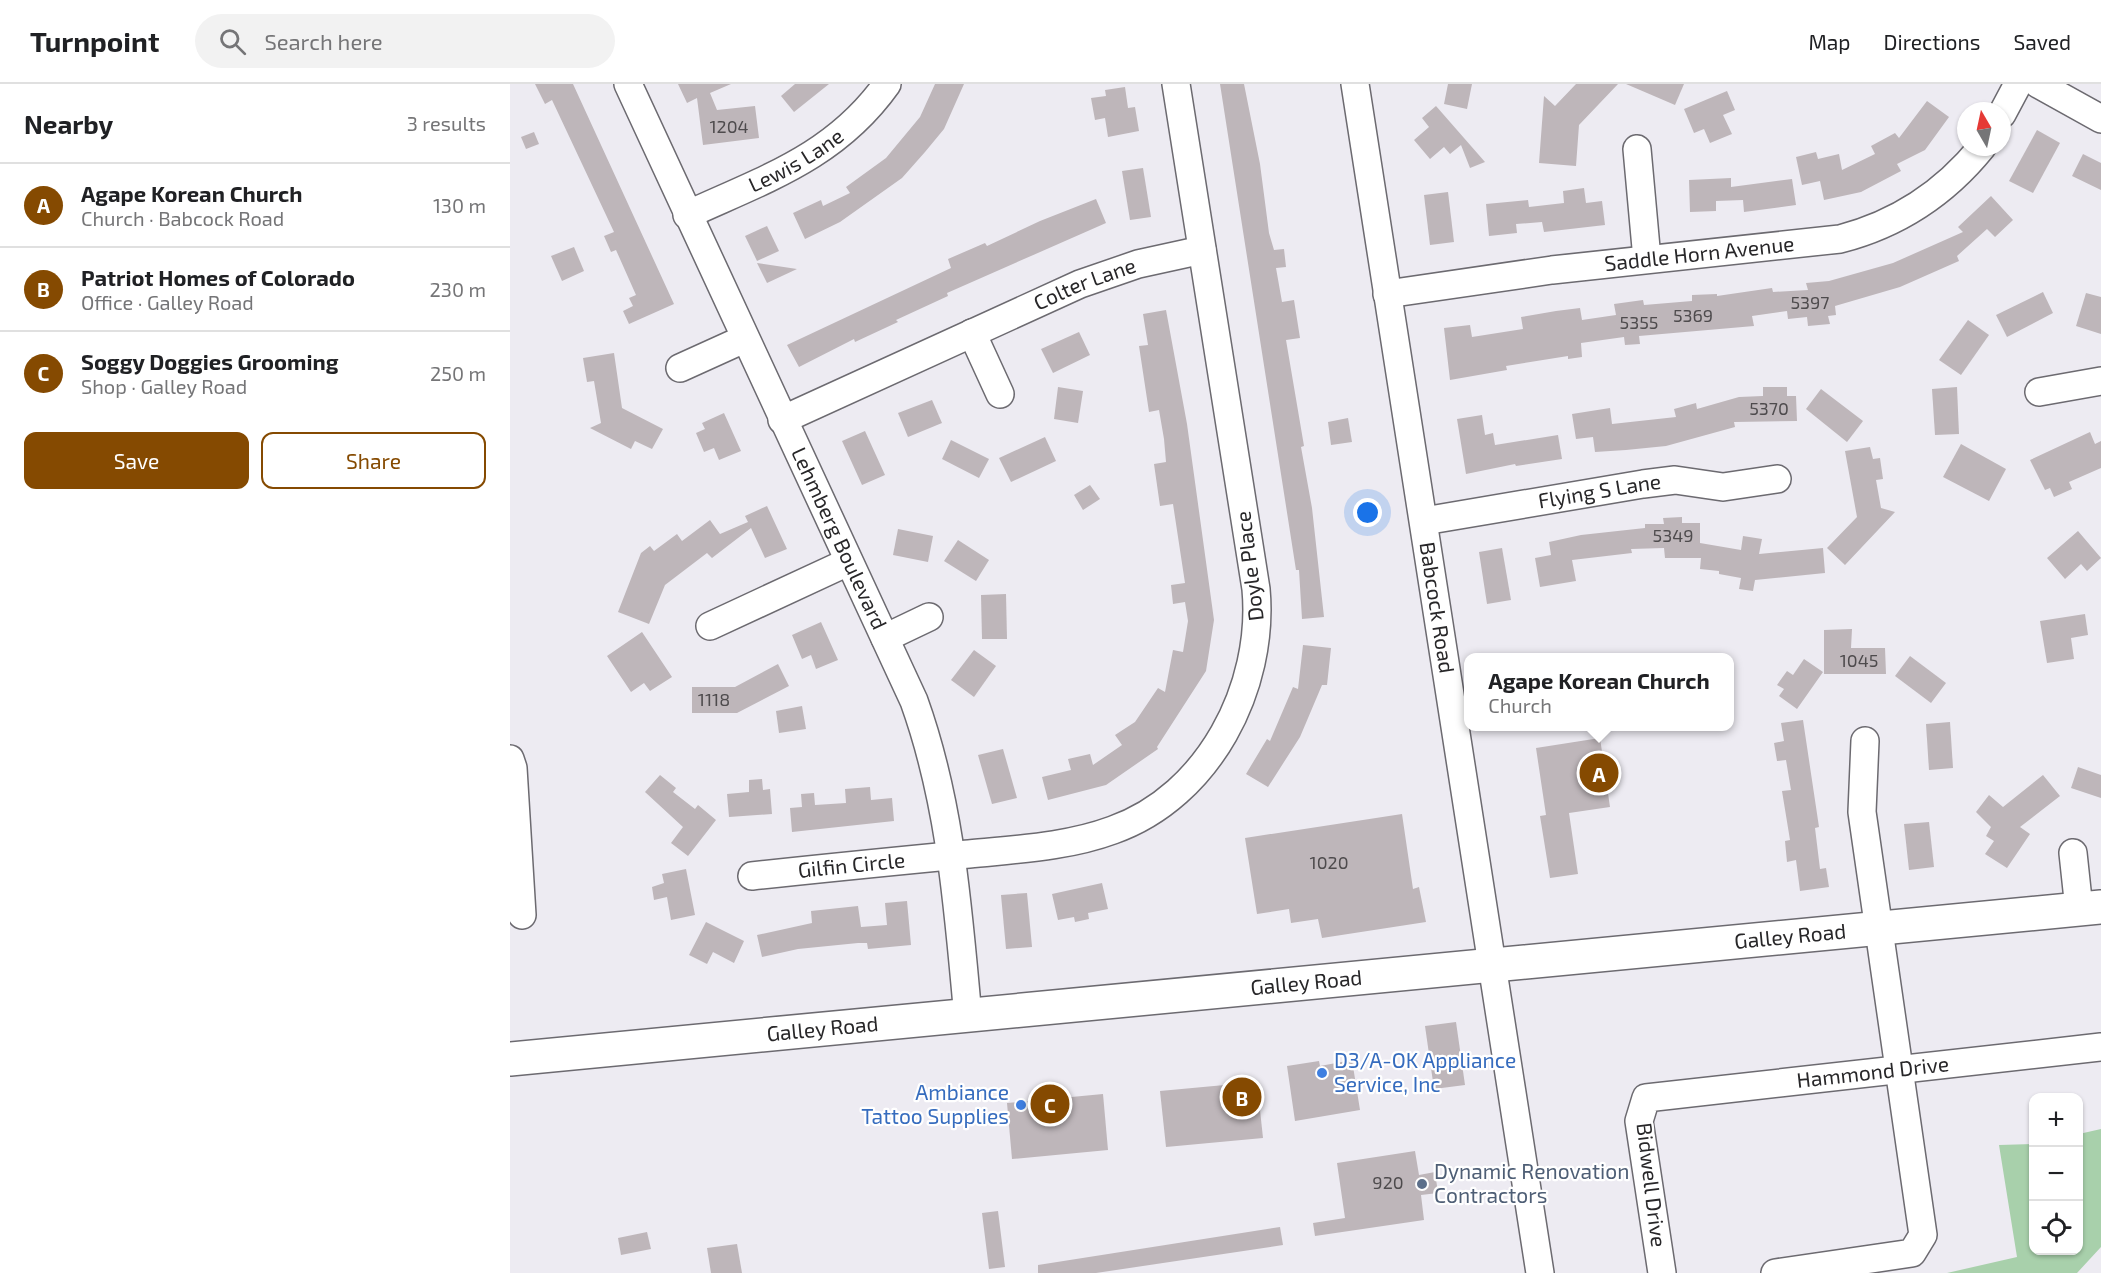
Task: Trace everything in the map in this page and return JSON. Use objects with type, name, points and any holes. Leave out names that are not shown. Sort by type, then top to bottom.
[{"type":"main road","name":"Galley Road","points":[[510,1059],[969,1017],[1492,964],[2090,908]]},
{"type":"street","name":"Lehmberg Boulevard","points":[[628,84],[744,339],[914,701],[941,787],[953,856],[969,1017]]},
{"type":"street","name":"Lewis Lane","points":[[687,215],[822,150],[856,122],[887,84]]},
{"type":"street","name":"Doyle Place","points":[[953,856],[1058,844],[1115,830],[1142,816],[1170,797],[1216,747],[1245,688],[1255,654],[1259,615],[1257,598],[1176,84]]},
{"type":"street","name":"Babcock Road","points":[[1354,84],[1540,1273]]},
{"type":"street","points":[[2008,102],[2018,84]]},
{"type":"street","points":[[2038,84],[2101,119]]},
{"type":"street","points":[[1637,149],[1647,259]]},
{"type":"street","name":"Saddle Horn Avenue","points":[[1388,294],[1647,259],[1840,239],[1869,231],[1923,203],[1946,186],[1974,156]]},
{"type":"street","name":"Colter Lane","points":[[782,420],[1097,277],[1138,264],[1202,250]]},
{"type":"street","points":[[972,333],[1000,394]]},
{"type":"street","points":[[680,368],[744,339]]},
{"type":"street","points":[[2039,392],[2101,381]]},
{"type":"street","name":"Flying S Lane","points":[[1424,521],[1675,480],[1723,487],[1777,479]]},
{"type":"street","points":[[710,626],[848,562]]},
{"type":"street","points":[[885,638],[929,617]]},
{"type":"street","points":[[1775,1273],[1912,1253],[1923,1235],[1862,812],[1865,741]]},
{"type":"street","points":[[510,759],[513,768],[522,915]]},
{"type":"street","points":[[2073,853],[2090,908]]},
{"type":"street","name":"Gilfin Circle","points":[[752,876],[953,856]]},
{"type":"street","name":"Hammond Drive","points":[[1646,1098],[2101,1047]]},
{"type":"street","name":"Bidwell Drive","points":[[1646,1098],[1639,1121],[1662,1273]]},
{"type":"green space","points":[[2101,1129],[2101,1247],[2077,1273],[1947,1273],[2017,1257],[1999,1145],[2029,1144],[2029,1255],[2083,1255],[2083,1133]]},
{"type":"building","points":[[535,84],[573,84],[674,304],[629,324],[623,311],[633,306],[629,298],[636,295],[616,250],[611,252],[604,236],[614,232],[552,100],[545,104]]},
{"type":"building","points":[[678,84],[731,84],[710,93],[717,110],[755,106],[759,138],[703,145],[697,98],[687,103]]},
{"type":"building","points":[[795,84],[829,84],[794,112],[781,96]]},
{"type":"building","points":[[935,84],[964,84],[944,129],[925,152],[902,178],[840,222],[805,239],[793,213],[821,200],[823,206],[850,193],[846,187],[886,158],[920,117]]},
{"type":"building","points":[[1220,84],[1244,84],[1260,164],[1269,233],[1274,250],[1284,249],[1286,267],[1276,268],[1282,302],[1294,300],[1300,338],[1286,340],[1304,446],[1301,447],[1312,508],[1324,617],[1302,619],[1299,570],[1296,570]]},
{"type":"building","points":[[1448,84],[1472,84],[1467,109],[1444,104]]},
{"type":"building","points":[[1576,84],[1618,84],[1579,125],[1576,166],[1539,163],[1544,96],[1555,106]]},
{"type":"building","points":[[1626,84],[1684,84],[1675,105]]},
{"type":"building","points":[[1125,87],[1128,108],[1135,107],[1139,131],[1108,137],[1105,118],[1095,120],[1091,98],[1106,96],[1105,90]]},
{"type":"building","points":[[1727,91],[1735,110],[1723,115],[1732,134],[1710,143],[1704,129],[1694,133],[1684,109]]},
{"type":"building","points":[[1927,101],[1949,117],[1925,150],[1897,164],[1901,171],[1861,192],[1824,200],[1820,181],[1802,185],[1796,157],[1816,152],[1818,159],[1839,154],[1842,170],[1875,154],[1871,146],[1895,133],[1899,138]]},
{"type":"building","points":[[1436,106],[1485,162],[1470,168],[1461,145],[1450,154],[1444,147],[1430,159],[1414,140],[1429,127],[1422,118]]},
{"type":"building","points":[[2037,130],[2060,143],[2033,193],[2009,181]]},
{"type":"building","points":[[534,132],[539,144],[526,149],[521,137]]},
{"type":"building","points":[[2083,154],[2101,163],[2101,190],[2072,176]]},
{"type":"building","points":[[1143,168],[1151,217],[1130,220],[1122,171]]},
{"type":"building","points":[[1731,178],[1731,187],[1792,179],[1796,205],[1744,212],[1743,200],[1716,201],[1716,211],[1690,212],[1689,180]]},
{"type":"building","points":[[1584,188],[1586,203],[1602,201],[1605,225],[1544,232],[1542,222],[1516,224],[1517,233],[1489,236],[1486,204],[1528,200],[1529,207],[1564,203],[1563,191]]},
{"type":"building","points":[[1448,192],[1454,242],[1430,245],[1424,195]]},
{"type":"building","points":[[1991,196],[2013,220],[1995,237],[1987,229],[1957,256],[1959,261],[1900,287],[1835,306],[1836,315],[1828,316],[1830,324],[1808,326],[1807,317],[1788,319],[1787,311],[1752,316],[1754,326],[1639,336],[1640,344],[1625,345],[1624,337],[1581,343],[1582,357],[1568,359],[1568,356],[1506,366],[1507,370],[1450,380],[1444,328],[1470,325],[1472,337],[1523,329],[1521,317],[1556,311],[1580,308],[1582,320],[1616,315],[1614,304],[1643,300],[1644,305],[1692,301],[1692,295],[1717,294],[1717,296],[1772,288],[1773,292],[1808,290],[1806,283],[1829,281],[1893,263],[1963,232],[1958,227]]},
{"type":"building","points":[[1096,199],[1106,223],[947,293],[948,296],[896,320],[898,322],[855,342],[854,339],[799,367],[787,345],[951,268],[948,259],[985,243],[987,246],[1040,221]]},
{"type":"building","points":[[767,226],[779,251],[757,261],[745,236]]},
{"type":"building","points":[[574,247],[584,271],[562,281],[551,256]]},
{"type":"building","points":[[757,263],[797,269],[767,283]]},
{"type":"building","points":[[2043,292],[2053,313],[2007,337],[1996,315]]},
{"type":"building","points":[[2086,293],[2101,297],[2101,334],[2076,326]]},
{"type":"building","points":[[1166,310],[1187,424],[1214,620],[1206,671],[1157,747],[1158,749],[1106,785],[1048,800],[1042,777],[1071,770],[1068,759],[1090,754],[1093,765],[1122,745],[1115,735],[1135,722],[1158,688],[1165,692],[1173,650],[1183,652],[1188,621],[1185,602],[1173,604],[1171,585],[1185,583],[1173,504],[1160,506],[1154,464],[1166,462],[1164,439],[1159,410],[1149,412],[1139,346],[1148,345],[1143,314]]},
{"type":"building","points":[[1968,320],[1989,335],[1961,375],[1939,360]]},
{"type":"building","points":[[1079,332],[1090,355],[1053,373],[1041,349]]},
{"type":"building","points":[[614,353],[622,408],[663,429],[652,449],[635,441],[631,449],[590,428],[601,423],[594,381],[587,382],[583,358]]},
{"type":"building","points":[[1058,387],[1083,391],[1078,423],[1054,419]]},
{"type":"building","points":[[1763,387],[1787,387],[1787,396],[1796,396],[1797,421],[1734,422],[1735,427],[1666,446],[1626,450],[1595,452],[1593,437],[1576,439],[1572,414],[1610,408],[1612,424],[1676,417],[1674,409],[1696,403],[1697,409],[1739,397],[1763,396]]},
{"type":"building","points":[[1957,387],[1959,434],[1935,435],[1932,389]]},
{"type":"building","points":[[1821,389],[1863,421],[1847,442],[1806,409]]},
{"type":"building","points":[[932,400],[942,423],[908,437],[898,413]]},
{"type":"building","points":[[724,413],[741,451],[719,460],[714,448],[704,452],[696,433],[705,429],[702,423]]},
{"type":"building","points":[[1482,415],[1485,435],[1493,433],[1495,445],[1558,435],[1562,459],[1516,466],[1515,464],[1466,474],[1457,419]]},
{"type":"building","points":[[1348,418],[1352,442],[1331,445],[1328,422]]},
{"type":"building","points":[[865,431],[885,475],[862,485],[842,441]]},
{"type":"building","points":[[2090,432],[2095,444],[2101,441],[2101,468],[2069,482],[2072,489],[2054,497],[2050,488],[2045,490],[2030,460]]},
{"type":"building","points":[[1045,437],[1056,461],[1011,482],[999,458]]},
{"type":"building","points":[[951,440],[989,459],[979,478],[942,459]]},
{"type":"building","points":[[1961,444],[2006,469],[1989,501],[1943,477]]},
{"type":"building","points":[[1870,447],[1873,459],[1880,458],[1883,479],[1876,480],[1881,508],[1895,512],[1845,565],[1827,548],[1857,517],[1845,451]]},
{"type":"building","points":[[1090,485],[1100,499],[1083,510],[1074,495]]},
{"type":"building","points":[[767,506],[787,549],[765,558],[751,528],[712,558],[707,553],[665,585],[649,624],[618,612],[641,553],[650,546],[654,551],[677,534],[682,541],[710,520],[720,534],[748,522],[745,516]]},
{"type":"building","points":[[1682,517],[1682,523],[1700,523],[1700,543],[1741,550],[1743,536],[1762,539],[1759,554],[1823,548],[1825,573],[1755,580],[1753,591],[1739,589],[1741,578],[1719,574],[1719,571],[1700,569],[1701,558],[1665,558],[1664,548],[1631,549],[1632,553],[1572,560],[1576,581],[1540,587],[1535,558],[1551,555],[1549,542],[1581,535],[1645,528],[1645,524],[1664,524],[1663,518]]},
{"type":"building","points":[[898,529],[933,536],[928,562],[893,555]]},
{"type":"building","points":[[2078,531],[2101,558],[2087,571],[2081,564],[2065,579],[2047,558]]},
{"type":"building","points":[[958,540],[989,560],[976,581],[944,561]]},
{"type":"building","points":[[1502,548],[1511,600],[1487,604],[1479,552]]},
{"type":"building","points":[[1006,594],[1007,639],[982,639],[981,595]]},
{"type":"building","points":[[2085,614],[2088,635],[2071,638],[2074,659],[2047,663],[2040,621]]},
{"type":"building","points":[[821,622],[838,660],[816,669],[811,655],[802,659],[792,635]]},
{"type":"building","points":[[1852,629],[1851,648],[1885,648],[1886,674],[1824,674],[1824,630]]},
{"type":"building","points":[[642,632],[672,677],[650,691],[644,683],[631,692],[607,656]]},
{"type":"building","points":[[1303,645],[1331,648],[1327,685],[1322,685],[1300,737],[1268,787],[1246,774],[1267,739],[1270,741],[1293,687],[1298,689]]},
{"type":"building","points":[[974,650],[996,666],[974,697],[951,680]]},
{"type":"building","points":[[1910,656],[1946,683],[1931,703],[1895,676]]},
{"type":"building","points":[[1804,659],[1823,672],[1797,709],[1779,696],[1784,689],[1777,685],[1787,671],[1793,675]]},
{"type":"building","points":[[778,664],[789,686],[737,713],[692,713],[692,687],[735,687]]},
{"type":"building","points":[[802,706],[806,729],[779,733],[776,711]]},
{"type":"building","points":[[1803,720],[1819,827],[1815,828],[1820,869],[1826,868],[1829,887],[1800,891],[1796,860],[1787,862],[1785,841],[1790,840],[1782,791],[1791,790],[1786,760],[1777,761],[1774,743],[1784,741],[1781,723]]},
{"type":"building","points":[[1950,722],[1953,768],[1929,770],[1926,724]]},
{"type":"building","points":[[1600,738],[1610,807],[1569,813],[1578,874],[1550,878],[1540,816],[1546,815],[1536,748]]},
{"type":"building","points":[[1003,749],[1017,798],[992,804],[978,755]]},
{"type":"building","points":[[2078,767],[2101,775],[2101,798],[2071,788]]},
{"type":"building","points":[[660,775],[676,788],[673,792],[695,809],[698,805],[716,820],[688,856],[671,843],[683,827],[645,792]]},
{"type":"building","points":[[2043,775],[2060,796],[2020,827],[2030,834],[2007,868],[1985,854],[1994,841],[1986,836],[1991,827],[1976,812],[1989,795],[2003,807]]},
{"type":"building","points":[[762,779],[763,790],[770,789],[772,814],[729,817],[727,794],[749,792],[749,780]]},
{"type":"building","points":[[870,787],[871,800],[892,798],[894,821],[792,832],[790,808],[802,807],[801,794],[814,793],[815,805],[846,803],[845,789]]},
{"type":"building","points":[[1402,814],[1413,889],[1419,887],[1426,922],[1322,938],[1318,919],[1291,923],[1289,909],[1257,914],[1245,838]]},
{"type":"building","points":[[1929,822],[1934,867],[1909,870],[1904,824]]},
{"type":"building","points":[[686,869],[695,915],[671,920],[667,897],[654,900],[652,887],[664,883],[662,874]]},
{"type":"building","points":[[1102,883],[1108,909],[1088,913],[1089,919],[1075,922],[1074,917],[1058,920],[1052,894]]},
{"type":"building","points":[[1027,893],[1032,947],[1006,949],[1001,895]]},
{"type":"building","points":[[907,901],[911,945],[868,949],[867,943],[858,943],[798,949],[762,957],[757,935],[812,923],[811,911],[858,906],[861,927],[887,925],[885,903]]},
{"type":"building","points":[[706,922],[744,941],[734,963],[713,952],[707,964],[689,955]]},
{"type":"building","points":[[1456,1022],[1465,1085],[1434,1089],[1425,1026]]},
{"type":"building","points":[[1352,1060],[1360,1110],[1295,1121],[1287,1066],[1319,1061],[1320,1066]]},
{"type":"building","points":[[1257,1082],[1263,1138],[1166,1147],[1160,1091]]},
{"type":"building","points":[[1103,1094],[1108,1150],[1012,1159],[1007,1103]]},
{"type":"building","points":[[1415,1151],[1419,1175],[1435,1172],[1438,1193],[1421,1195],[1424,1220],[1315,1236],[1313,1223],[1345,1218],[1337,1163]]},
{"type":"building","points":[[998,1211],[1005,1267],[989,1269],[982,1213]]},
{"type":"building","points":[[1280,1227],[1283,1245],[1096,1273],[1038,1273],[1038,1265]]},
{"type":"building","points":[[647,1232],[651,1249],[621,1255],[618,1238]]},
{"type":"building","points":[[737,1244],[742,1273],[711,1273],[707,1248]]},
{"type":"place","name":"Agape Korean Church","points":[[1599,773]]},
{"type":"place","name":"D3/A-OK Appliance Service, Inc","points":[[1322,1073]]},
{"type":"place","name":"Patriot Homes of Colorado","points":[[1242,1097]]},
{"type":"place","name":"Soggy Doggies Grooming","points":[[1050,1104]]},
{"type":"place","name":"Ambiance Tattoo Supplies","points":[[1021,1105]]},
{"type":"place","name":"Dynamic Renovation Contractors","points":[[1422,1184]]}]
